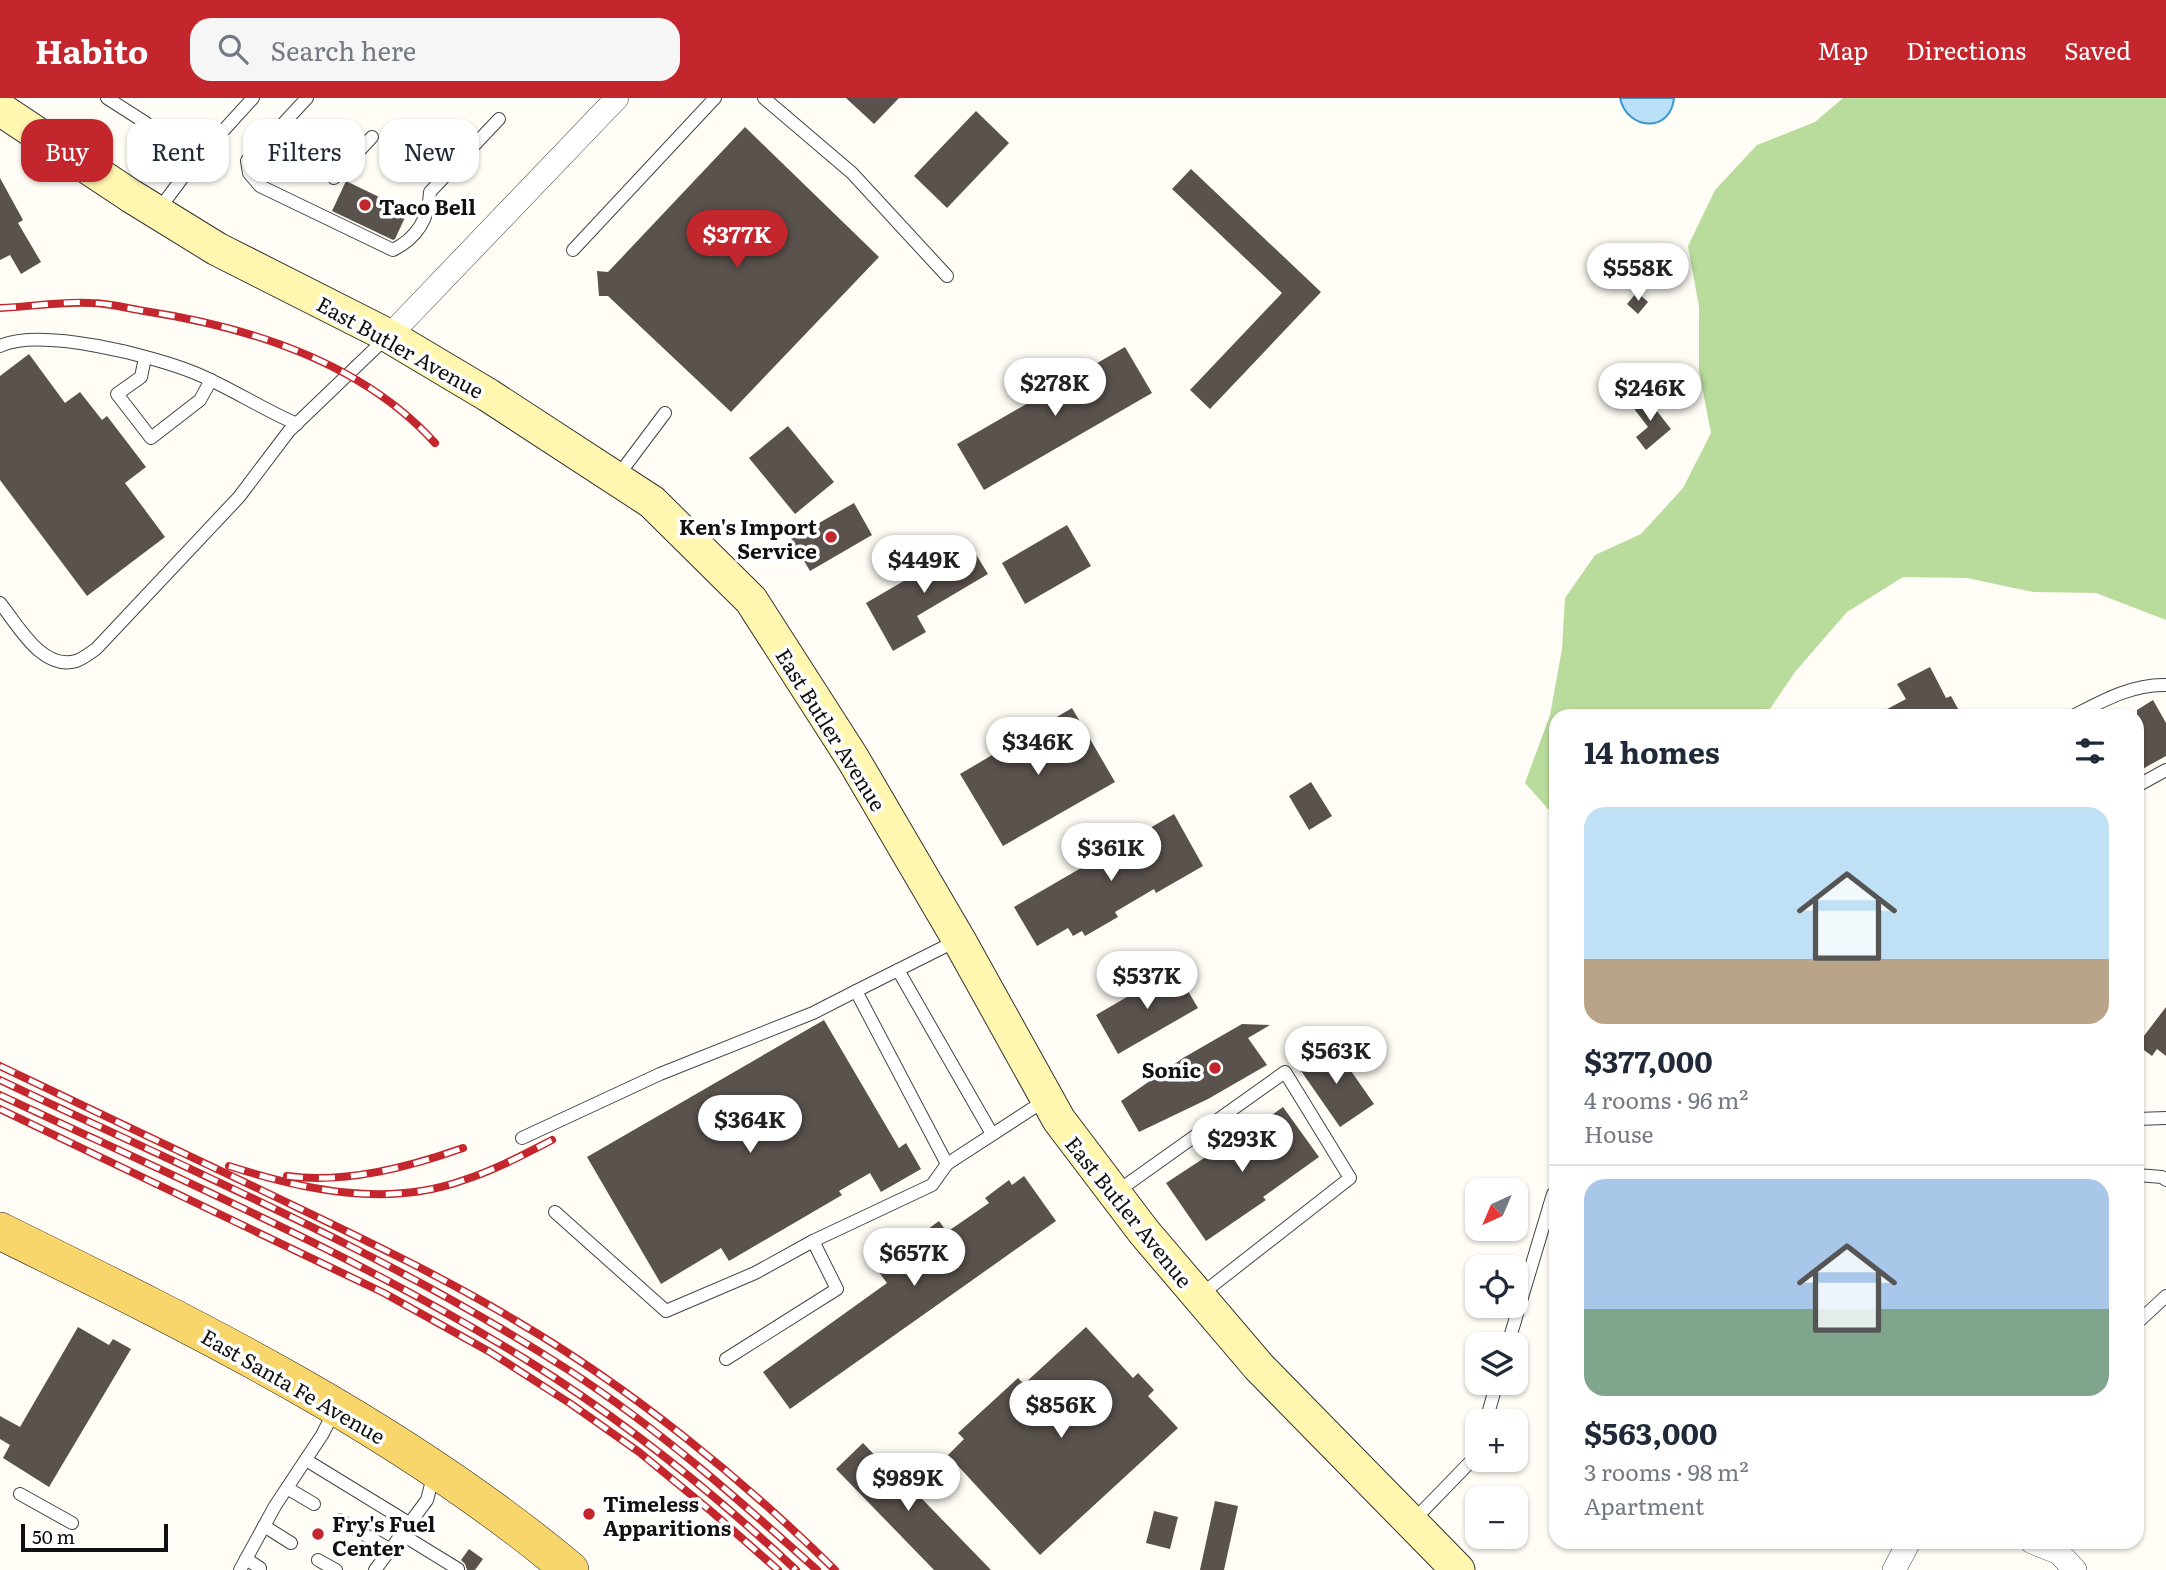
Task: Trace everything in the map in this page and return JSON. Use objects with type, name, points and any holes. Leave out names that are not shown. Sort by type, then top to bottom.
[{"type":"main road","name":"East Butler Avenue","points":[[0,109],[217,248],[388,335],[617,478],[652,502],[751,600],[853,759],[959,940],[1059,1120],[1114,1194],[1259,1367],[1458,1570]]},
{"type":"main road","name":"East Santa Fe Avenue","points":[[0,1231],[205,1333],[337,1407],[435,1469],[570,1570]]},
{"type":"street","points":[[388,335],[617,98]]},
{"type":"street","points":[[1894,1570],[1905,1549]]},
{"type":"street","points":[[2049,1549],[2059,1553],[2076,1570]]},
{"type":"lane","points":[[0,109],[8,98]]},
{"type":"lane","points":[[107,98],[140,119]]},
{"type":"lane","points":[[157,212],[192,165],[253,98]]},
{"type":"lane","points":[[573,250],[715,98]]},
{"type":"lane","points":[[764,98],[852,173],[947,276]]},
{"type":"lane","points":[[299,101],[280,127],[256,148],[247,161],[249,173],[260,186],[393,250],[404,245],[418,231],[429,205],[430,192],[499,119]]},
{"type":"lane","points":[[365,145],[372,137]]},
{"type":"lane","points":[[0,603],[39,651],[57,661],[76,661],[96,649],[239,497],[297,424],[388,335]]},
{"type":"lane","points":[[0,346],[24,339],[57,341],[145,358],[211,380],[297,424]]},
{"type":"lane","points":[[145,358],[141,377],[117,394],[151,439],[200,400],[211,380]]},
{"type":"lane","points":[[617,478],[665,412]]},
{"type":"lane","points":[[2086,709],[2105,699],[2140,687],[2166,685]]},
{"type":"lane","points":[[2144,782],[2166,771]]},
{"type":"lane","points":[[522,1138],[660,1074],[813,1013],[959,940]]},
{"type":"lane","points":[[898,970],[992,1135]]},
{"type":"lane","points":[[856,991],[947,1164]]},
{"type":"lane","points":[[1114,1194],[1285,1072],[1350,1178],[1199,1296]]},
{"type":"lane","points":[[555,1212],[666,1311],[755,1273],[813,1241],[932,1185],[947,1164],[1047,1099]]},
{"type":"lane","points":[[2144,1119],[2166,1118]]},
{"type":"lane","points":[[2144,1176],[2162,1177],[2166,1180]]},
{"type":"lane","points":[[1512,1332],[1549,1207]]},
{"type":"lane","points":[[726,1359],[837,1289],[813,1241]]},
{"type":"lane","points":[[2144,1317],[2166,1296]]},
{"type":"lane","points":[[260,1568],[243,1565],[264,1525],[337,1407]]},
{"type":"lane","points":[[306,1460],[405,1528],[438,1564],[458,1569]]},
{"type":"lane","points":[[1412,1522],[1465,1467]]},
{"type":"lane","points":[[375,1570],[427,1500],[435,1469]]},
{"type":"lane","points":[[287,1488],[314,1504]]},
{"type":"lane","points":[[20,1494],[72,1523]]},
{"type":"lane","points":[[340,1520],[389,1549]]},
{"type":"lane","points":[[264,1525],[291,1543]]},
{"type":"lane","points":[[318,1560],[336,1570]]},
{"type":"green space","points":[[1843,98],[2166,98],[2166,620],[2096,593],[2033,592],[1967,578],[1903,577],[1847,612],[1795,672],[1770,709],[1551,709],[1562,649],[1565,598],[1595,555],[1641,534],[1683,488],[1711,433],[1699,371],[1699,307],[1688,246],[1715,190],[1757,145],[1815,122]]},
{"type":"green space","points":[[1549,718],[1549,810],[1525,783]]},
{"type":"water","points":[[1620,98],[1674,98],[1665,117],[1648,124],[1631,117]]},
{"type":"building","points":[[846,98],[899,98],[874,124]]},
{"type":"building","points":[[976,111],[1009,143],[947,208],[914,176]]},
{"type":"building","points":[[745,127],[879,257],[731,412],[608,296],[599,296],[597,271],[608,272]]},
{"type":"building","points":[[1191,169],[1321,292],[1210,409],[1190,390],[1282,293],[1172,189]]},
{"type":"building","points":[[0,178],[23,220],[18,223],[41,262],[21,274],[10,255],[0,260]]},
{"type":"building","name":"Taco Bell","points":[[346,182],[348,182],[408,211],[393,240],[332,211]]},
{"type":"building","points":[[1637,292],[1648,302],[1638,314],[1627,304]]},
{"type":"building","points":[[1125,347],[1152,393],[984,490],[957,444]]},
{"type":"building","points":[[29,354],[65,403],[80,392],[102,420],[107,416],[146,467],[125,483],[165,537],[87,596],[0,480],[0,376]]},
{"type":"building","points":[[1645,396],[1671,429],[1646,450],[1636,437],[1648,427],[1632,406]]},
{"type":"building","points":[[788,426],[834,482],[795,514],[749,458]]},
{"type":"building","name":"Ken's Import Service","points":[[854,503],[872,535],[810,571],[791,539]]},
{"type":"building","points":[[1067,525],[1091,566],[1025,604],[1002,563]]},
{"type":"building","points":[[969,543],[988,574],[917,616],[926,632],[893,651],[866,603]]},
{"type":"building","points":[[1930,667],[1946,698],[1951,696],[1958,709],[1887,709],[1906,699],[1897,684]]},
{"type":"building","points":[[2153,700],[2166,723],[2166,756],[2144,768],[2144,709],[2139,709]]},
{"type":"building","points":[[1072,708],[1115,782],[1003,846],[960,774]]},
{"type":"building","points":[[1311,782],[1332,816],[1309,830],[1289,796]]},
{"type":"building","points":[[1174,814],[1203,866],[1156,893],[1154,889],[1115,912],[1118,917],[1085,936],[1082,931],[1073,936],[1068,928],[1037,946],[1014,907]]},
{"type":"building","points":[[1175,969],[1198,1008],[1118,1054],[1096,1015]]},
{"type":"building","points":[[2166,1007],[2166,1056],[2157,1049],[2152,1056],[2144,1050],[2144,1036]]},
{"type":"building","points":[[824,1020],[899,1148],[906,1143],[921,1169],[881,1192],[870,1173],[839,1191],[842,1195],[729,1261],[721,1248],[661,1284],[587,1157]]},
{"type":"building","points":[[1242,1024],[1270,1025],[1248,1038],[1267,1065],[1208,1099],[1139,1132],[1121,1101],[1183,1058]]},
{"type":"building","points":[[1333,1045],[1374,1104],[1340,1127],[1299,1068]]},
{"type":"building","points":[[1283,1107],[1319,1157],[1263,1197],[1266,1200],[1206,1241],[1166,1183],[1227,1143],[1229,1145]]},
{"type":"building","points":[[1024,1176],[1056,1221],[790,1409],[763,1372],[887,1283],[878,1271],[919,1242],[916,1238],[939,1221],[947,1232],[989,1203],[985,1198],[1009,1180],[1012,1185]]},
{"type":"building","points":[[78,1327],[109,1345],[113,1339],[131,1349],[49,1487],[3,1458],[10,1445],[0,1439],[0,1416],[20,1427]]},
{"type":"building","points":[[1086,1327],[1133,1378],[1138,1373],[1154,1390],[1148,1396],[1178,1428],[1040,1555],[948,1455],[964,1439],[958,1433],[1018,1378],[1024,1384]]},
{"type":"building","points":[[863,1443],[891,1472],[894,1470],[991,1570],[934,1570],[836,1469]]},
{"type":"building","points":[[1215,1501],[1238,1506],[1224,1570],[1200,1570]]},
{"type":"building","points":[[1154,1511],[1178,1517],[1170,1549],[1146,1543]]},
{"type":"building","points":[[469,1549],[483,1559],[475,1570],[467,1570],[461,1560]]},
{"type":"railway","points":[[0,308],[68,303],[104,304],[184,318],[263,338],[339,370],[374,390],[406,415],[435,443]]},
{"type":"railway","points":[[0,1066],[390,1252],[518,1322],[602,1376],[684,1437],[763,1502],[835,1570]]},
{"type":"railway","points":[[0,1080],[290,1216],[432,1289],[502,1329],[570,1371],[635,1417],[728,1491],[817,1570]]},
{"type":"railway","points":[[0,1095],[332,1252],[462,1321],[597,1406],[666,1458],[796,1570]]},
{"type":"railway","points":[[0,1109],[384,1293],[490,1352],[639,1452],[778,1570]]},
{"type":"railway","points":[[229,1166],[316,1188],[376,1194],[405,1193],[435,1188],[475,1176],[552,1140]]},
{"type":"railway","points":[[287,1176],[354,1176],[421,1162],[463,1148]]},
{"type":"place","name":"Taco Bell","points":[[365,205]]},
{"type":"place","name":"Ken's Import Service","points":[[831,537]]},
{"type":"place","name":"Sonic","points":[[1215,1068]]},
{"type":"place","name":"Timeless Apparitions","points":[[589,1514]]},
{"type":"place","name":"Fry's Fuel Center","points":[[318,1534]]}]
